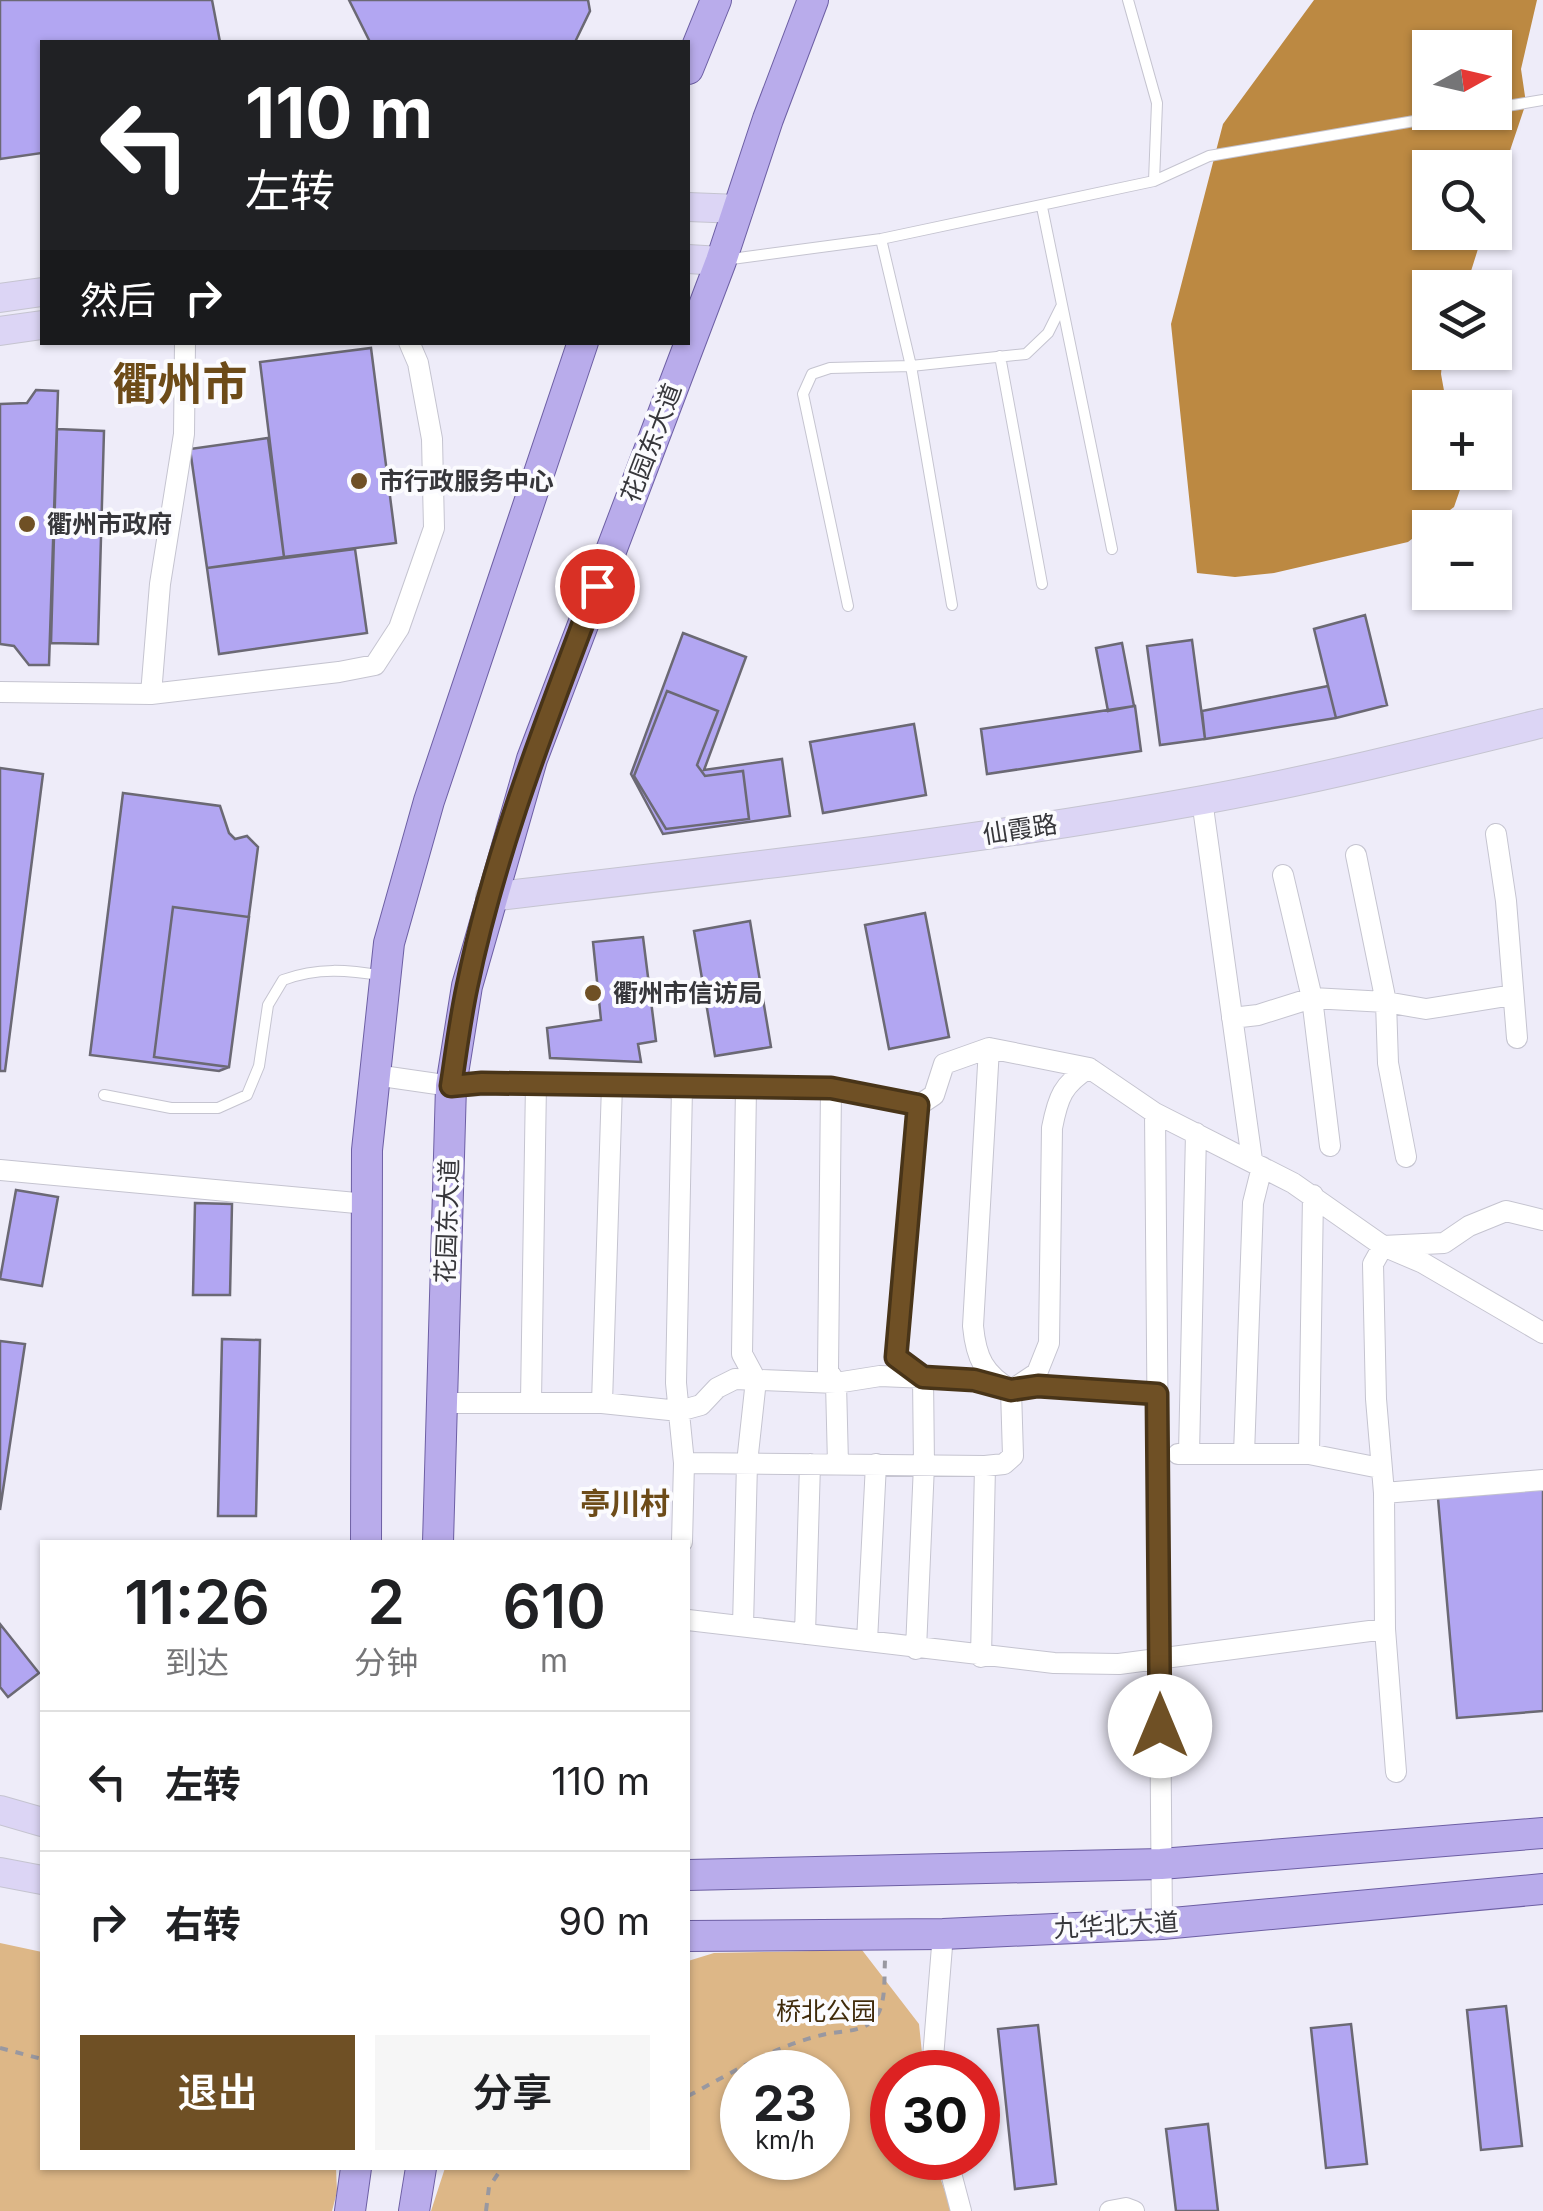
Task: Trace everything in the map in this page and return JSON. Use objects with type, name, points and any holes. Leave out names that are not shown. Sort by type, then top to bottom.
[{"type":"main road","points":[[690,65],[716,0]]},
{"type":"main road","name":"花园东大道","points":[[690,343],[812,0]]},
{"type":"main road","points":[[366,1540],[367,1150],[389,943],[429,801],[582,345]]},
{"type":"main road","name":"花园东大道","points":[[438,1540],[451,1086],[467,986],[532,759],[689,345]]},
{"type":"main road","points":[[690,1875],[1161,1864],[1543,1834]]},
{"type":"main road","name":"九华北大道","points":[[690,1936],[943,1934],[1162,1924],[1543,1889]]},
{"type":"main road","points":[[350,2211],[356,2170]]},
{"type":"main road","points":[[414,2211],[421,2170]]},
{"type":"street","points":[[690,208],[739,209]]},
{"type":"street","points":[[690,259],[721,261]]},
{"type":"street","points":[[0,298],[40,292]]},
{"type":"street","points":[[0,330],[40,326]]},
{"type":"street","points":[[151,694],[160,584],[184,434],[184,345]]},
{"type":"street","points":[[0,692],[151,694],[375,665],[399,628],[434,528],[432,439],[418,362],[410,345]]},
{"type":"street","name":"仙霞路","points":[[490,897],[912,847],[1202,800],[1362,768],[1543,723]]},
{"type":"street","points":[[1202,800],[1257,1163],[1244,1454]]},
{"type":"street","points":[[1496,834],[1506,901],[1517,1038]]},
{"type":"street","points":[[1356,855],[1386,1002],[1388,1063],[1406,1158]]},
{"type":"street","points":[[1284,875],[1312,998],[1330,1146]]},
{"type":"street","points":[[1232,1018],[1312,998],[1386,1002],[1426,1009],[1513,995]]},
{"type":"street","points":[[374,1075],[451,1086],[536,1083],[831,1088],[918,1105],[934,1095],[944,1064],[989,1048],[1090,1068],[1154,1113],[1257,1163],[1313,1195],[1383,1246],[1424,1263],[1543,1333]]},
{"type":"street","points":[[989,1048],[973,1326],[985,1372],[1011,1390]]},
{"type":"street","points":[[1011,1390],[1037,1373],[1049,1343],[1052,1128],[1058,1096],[1069,1081],[1090,1068]]},
{"type":"street","points":[[531,1402],[536,1083]]},
{"type":"street","points":[[602,1403],[612,1085]]},
{"type":"street","points":[[743,1626],[747,1463],[756,1380],[742,1354],[746,1086]]},
{"type":"street","points":[[682,1088],[676,1284],[684,1463],[682,1540]]},
{"type":"street","points":[[831,1088],[828,1372],[836,1383],[838,1464]]},
{"type":"street","points":[[918,1105],[896,1357],[923,1377]]},
{"type":"street","points":[[1154,1113],[1162,1924]]},
{"type":"street","points":[[1189,1454],[1196,1132]]},
{"type":"street","points":[[0,1170],[367,1204]]},
{"type":"street","points":[[1309,1454],[1313,1195]]},
{"type":"street","points":[[1383,1246],[1444,1243],[1469,1226],[1506,1212],[1543,1220]]},
{"type":"street","points":[[1383,1246],[1373,1264],[1384,1493],[1385,1629],[1396,1772]]},
{"type":"street","points":[[442,1403],[602,1403],[679,1411],[701,1406],[717,1388],[734,1379],[836,1383],[880,1376],[974,1380],[1011,1390],[1038,1386],[1157,1394]]},
{"type":"street","points":[[916,1649],[924,1465],[923,1377]]},
{"type":"street","points":[[684,1463],[1004,1464],[1013,1456],[1011,1390]]},
{"type":"street","points":[[1158,1454],[1309,1454],[1380,1468]]},
{"type":"street","points":[[805,1634],[810,1464]]},
{"type":"street","points":[[868,1642],[876,1464]]},
{"type":"street","points":[[981,1657],[985,1466]]},
{"type":"street","points":[[1384,1493],[1543,1480]]},
{"type":"street","points":[[690,1620],[981,1657],[1119,1664],[1385,1629]]},
{"type":"street","points":[[0,1810],[40,1821]]},
{"type":"street","points":[[0,1826],[40,1830]]},
{"type":"street","points":[[0,1872],[40,1882]]},
{"type":"street","points":[[0,1883],[40,1882]]},
{"type":"street","points":[[935,2050],[943,1934]]},
{"type":"street","points":[[953,2180],[961,2211]]},
{"type":"street","points":[[1110,2211],[1134,2211]]},
{"type":"lane","points":[[1128,0],[1157,103],[1154,181]]},
{"type":"lane","points":[[1512,105],[1543,100]]},
{"type":"lane","points":[[721,261],[881,239],[1042,207],[1154,181],[1209,156],[1412,121]]},
{"type":"lane","points":[[1042,207],[1112,549]]},
{"type":"lane","points":[[881,239],[910,366],[952,605]]},
{"type":"lane","points":[[848,606],[803,394],[812,374],[830,368],[910,366],[1026,354],[1048,333],[1061,307]]},
{"type":"lane","points":[[1000,356],[1042,584]]},
{"type":"lane","points":[[104,1096],[172,1108],[218,1108],[247,1095],[260,1066],[268,1006],[283,980],[310,970],[386,976]]},
{"type":"path","points":[[690,2095],[769,2051],[825,2034],[862,2028],[877,2016],[884,1994],[887,1935]]},
{"type":"path","points":[[0,2048],[40,2058]]},
{"type":"path","points":[[486,2211],[489,2186],[501,2170]]},
{"type":"green space","points":[[0,1943],[40,1952],[40,2170],[336,2170],[337,2192],[332,2211],[0,2211]]},
{"type":"green space","name":"桥北公园","points":[[862,1950],[919,2024],[922,2050],[870,2050],[870,2180],[941,2180],[952,2211],[431,2211],[444,2170],[690,2170],[690,1960],[714,1953]]},
{"type":"shaded area","points":[[1314,0],[1537,0],[1521,69],[1526,103],[1510,150],[1412,150],[1412,250],[1478,250],[1471,270],[1412,270],[1412,370],[1441,370],[1444,390],[1412,390],[1412,490],[1460,490],[1454,507],[1412,510],[1412,539],[1408,542],[1274,573],[1235,577],[1197,573],[1171,324],[1223,124]]},
{"type":"building","points":[[0,0],[212,0],[220,40],[40,40],[40,153],[0,159]]},
{"type":"building","points":[[349,0],[588,0],[590,11],[576,40],[369,40]]},
{"type":"building","points":[[371,348],[396,543],[284,557],[260,362]]},
{"type":"building","name":"衢州市政府","points":[[36,390],[58,391],[49,665],[29,665],[14,646],[0,644],[0,404],[27,403]]},
{"type":"building","points":[[57,429],[104,431],[98,644],[51,643]]},
{"type":"building","points":[[268,438],[284,557],[207,568],[190,449]]},
{"type":"building","points":[[355,549],[367,633],[219,654],[207,568]]},
{"type":"building","points":[[1365,615],[1387,705],[1336,718],[1314,629]]},
{"type":"building","points":[[683,633],[746,657],[704,770],[782,759],[790,816],[663,834],[631,774]]},
{"type":"building","points":[[1192,640],[1205,739],[1160,745],[1147,646]]},
{"type":"building","points":[[1122,643],[1134,706],[1108,711],[1096,648]]},
{"type":"building","points":[[1328,686],[1336,718],[1205,739],[1202,711]]},
{"type":"building","points":[[667,691],[718,711],[697,765],[705,776],[743,771],[749,819],[666,829],[634,776]]},
{"type":"building","points":[[1135,706],[1141,751],[987,774],[981,729]]},
{"type":"building","points":[[914,724],[926,795],[823,813],[810,742]]},
{"type":"building","points":[[0,768],[43,774],[5,1071],[0,1071]]},
{"type":"building","points":[[123,793],[220,806],[229,833],[235,839],[247,836],[258,847],[229,1067],[219,1071],[90,1055]]},
{"type":"building","points":[[173,907],[249,917],[229,1067],[154,1057]]},
{"type":"building","points":[[925,913],[949,1037],[889,1049],[865,925]]},
{"type":"building","points":[[750,921],[771,1047],[715,1056],[694,931]]},
{"type":"building","points":[[643,937],[656,1041],[638,1044],[641,1062],[550,1058],[547,1028],[601,1020],[593,942]]},
{"type":"building","points":[[16,1190],[58,1197],[42,1286],[0,1279]]},
{"type":"building","points":[[195,1203],[232,1204],[230,1295],[193,1295]]},
{"type":"building","points":[[222,1339],[260,1340],[256,1516],[218,1516]]},
{"type":"building","points":[[0,1341],[25,1344],[0,1510]]},
{"type":"building","points":[[1543,1489],[1543,1711],[1457,1718],[1438,1498]]},
{"type":"building","points":[[0,1624],[39,1673],[8,1697],[0,1687]]},
{"type":"building","points":[[1506,2006],[1522,2146],[1481,2150],[1467,2010]]},
{"type":"building","points":[[1351,2024],[1367,2164],[1326,2168],[1311,2028]]},
{"type":"building","points":[[1038,2025],[1056,2184],[1015,2189],[998,2029]]},
{"type":"building","points":[[1208,2124],[1218,2211],[1176,2211],[1166,2129]]},
{"type":"place","name":"市行政服务中心","points":[[359,481]]},
{"type":"place","name":"衢州市政府","points":[[27,524]]},
{"type":"place","name":"衢州市信访局","points":[[593,993]]},
{"type":"district","name":"衢州市","points":[[180,383]]},
{"type":"district","name":"亭川村","points":[[625,1503]]},
{"type":"route","points":[[597,586],[532,759],[490,897],[467,986],[451,1086],[576,1083],[673,1088],[782,1086],[831,1088],[918,1105],[896,1357],[923,1377],[974,1380],[1011,1390],[1038,1386],[1157,1394],[1160,1726]]}]
